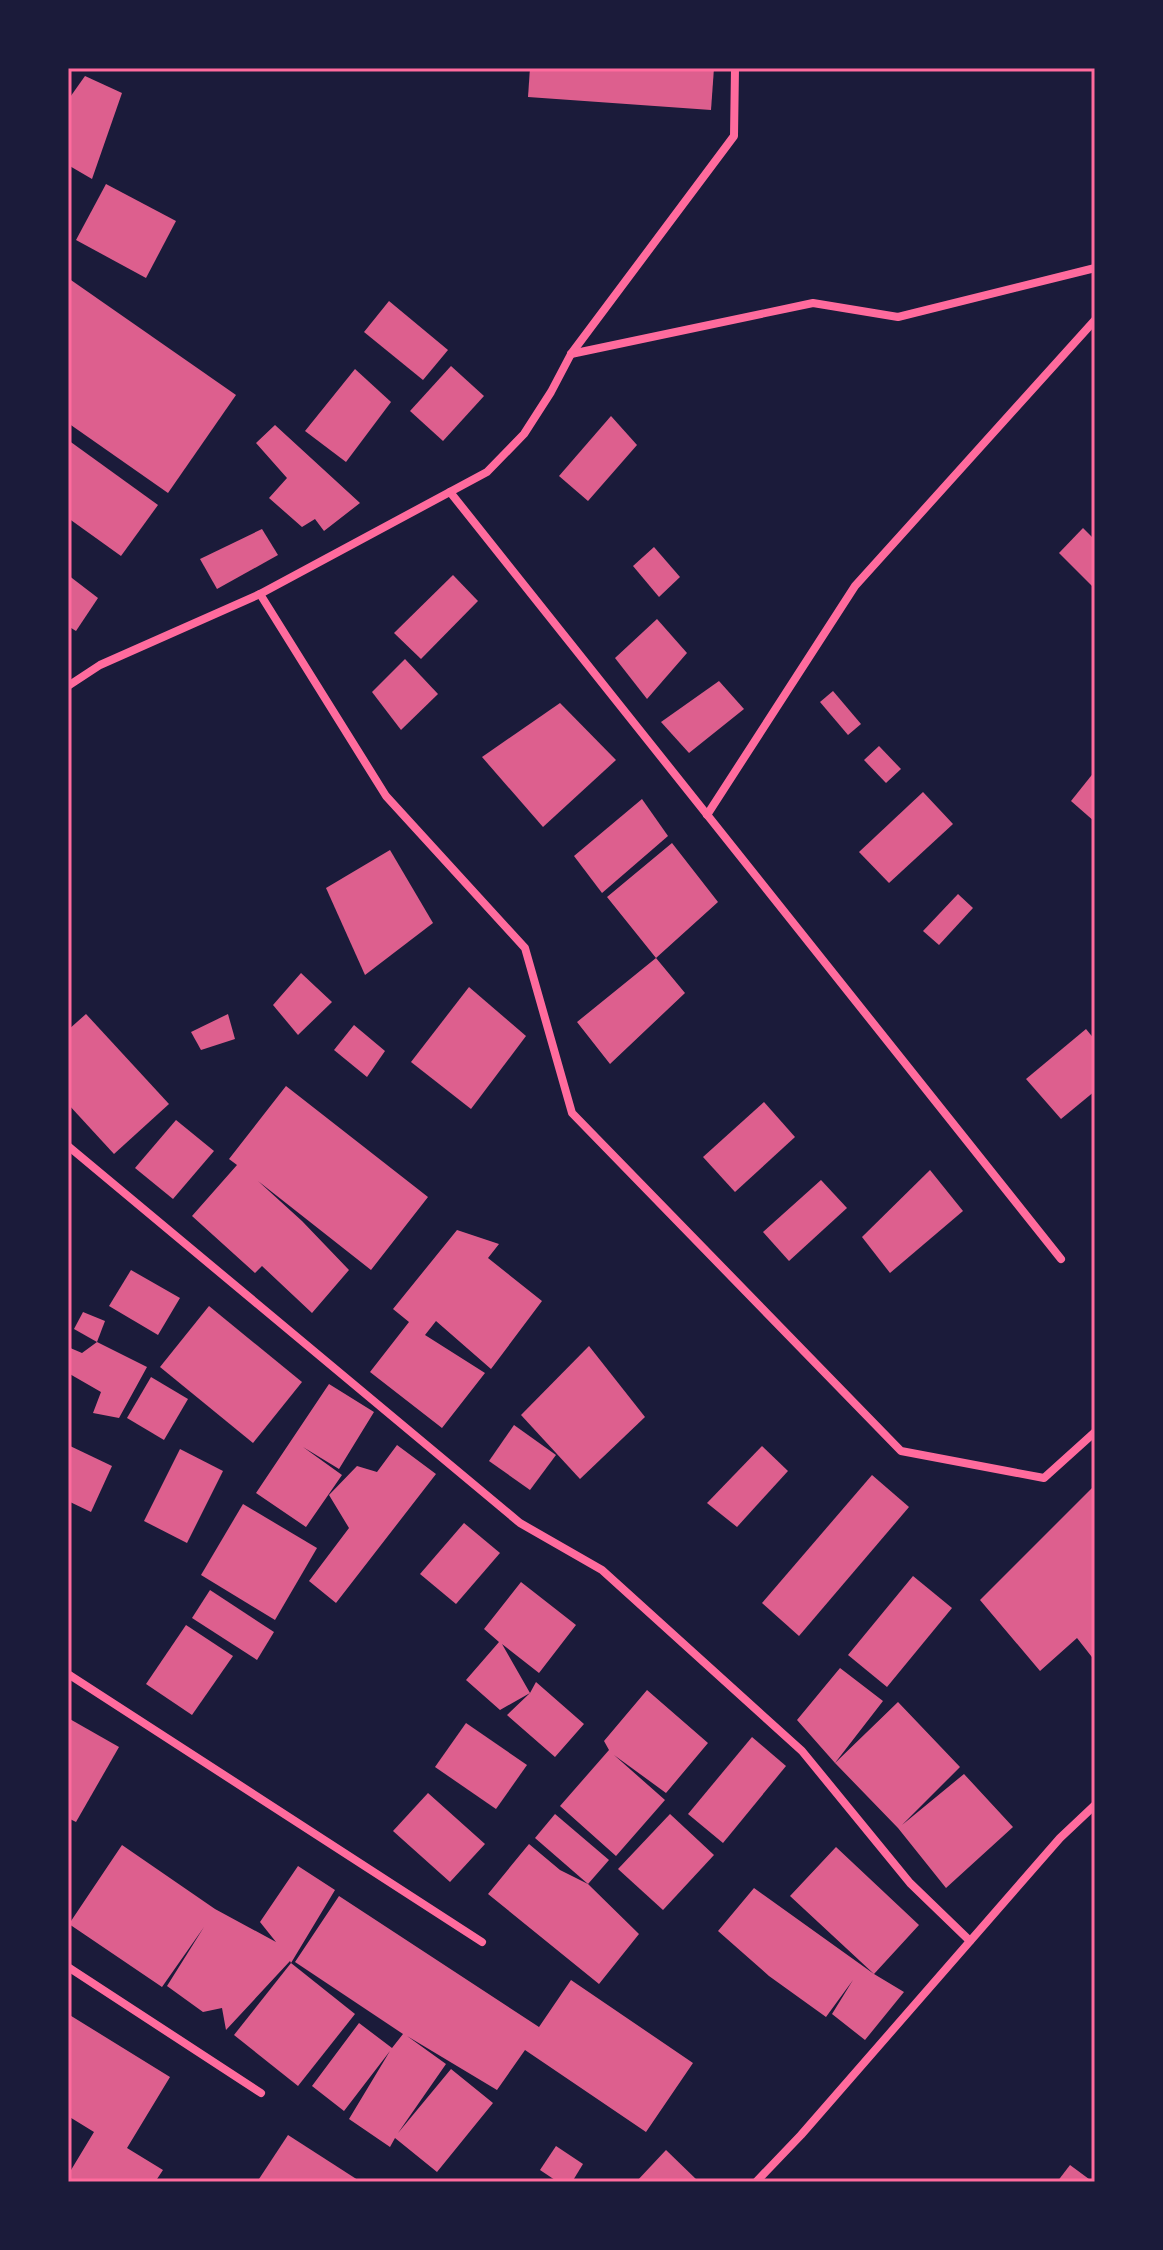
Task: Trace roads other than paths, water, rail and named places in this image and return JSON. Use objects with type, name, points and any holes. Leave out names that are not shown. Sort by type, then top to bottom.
[{"type":"street","points":[[68,686],[100,665],[260,594],[487,472],[524,434],[571,354],[734,136],[735,68]]},
{"type":"street","points":[[571,354],[813,303],[898,317],[1095,268]]},
{"type":"street","points":[[707,815],[855,586],[1095,320]]},
{"type":"street","points":[[450,492],[1061,1259]]},
{"type":"street","points":[[260,594],[386,796],[525,948],[572,1113],[901,1451],[1044,1478],[1095,1432]]},
{"type":"street","points":[[68,1146],[520,1523],[602,1570],[802,1751],[910,1883],[970,1941]]},
{"type":"street","points":[[68,1674],[482,1942]]},
{"type":"street","points":[[756,2182],[801,2135],[1060,1838],[1095,1805]]},
{"type":"street","points":[[68,1967],[261,2093]]}]
